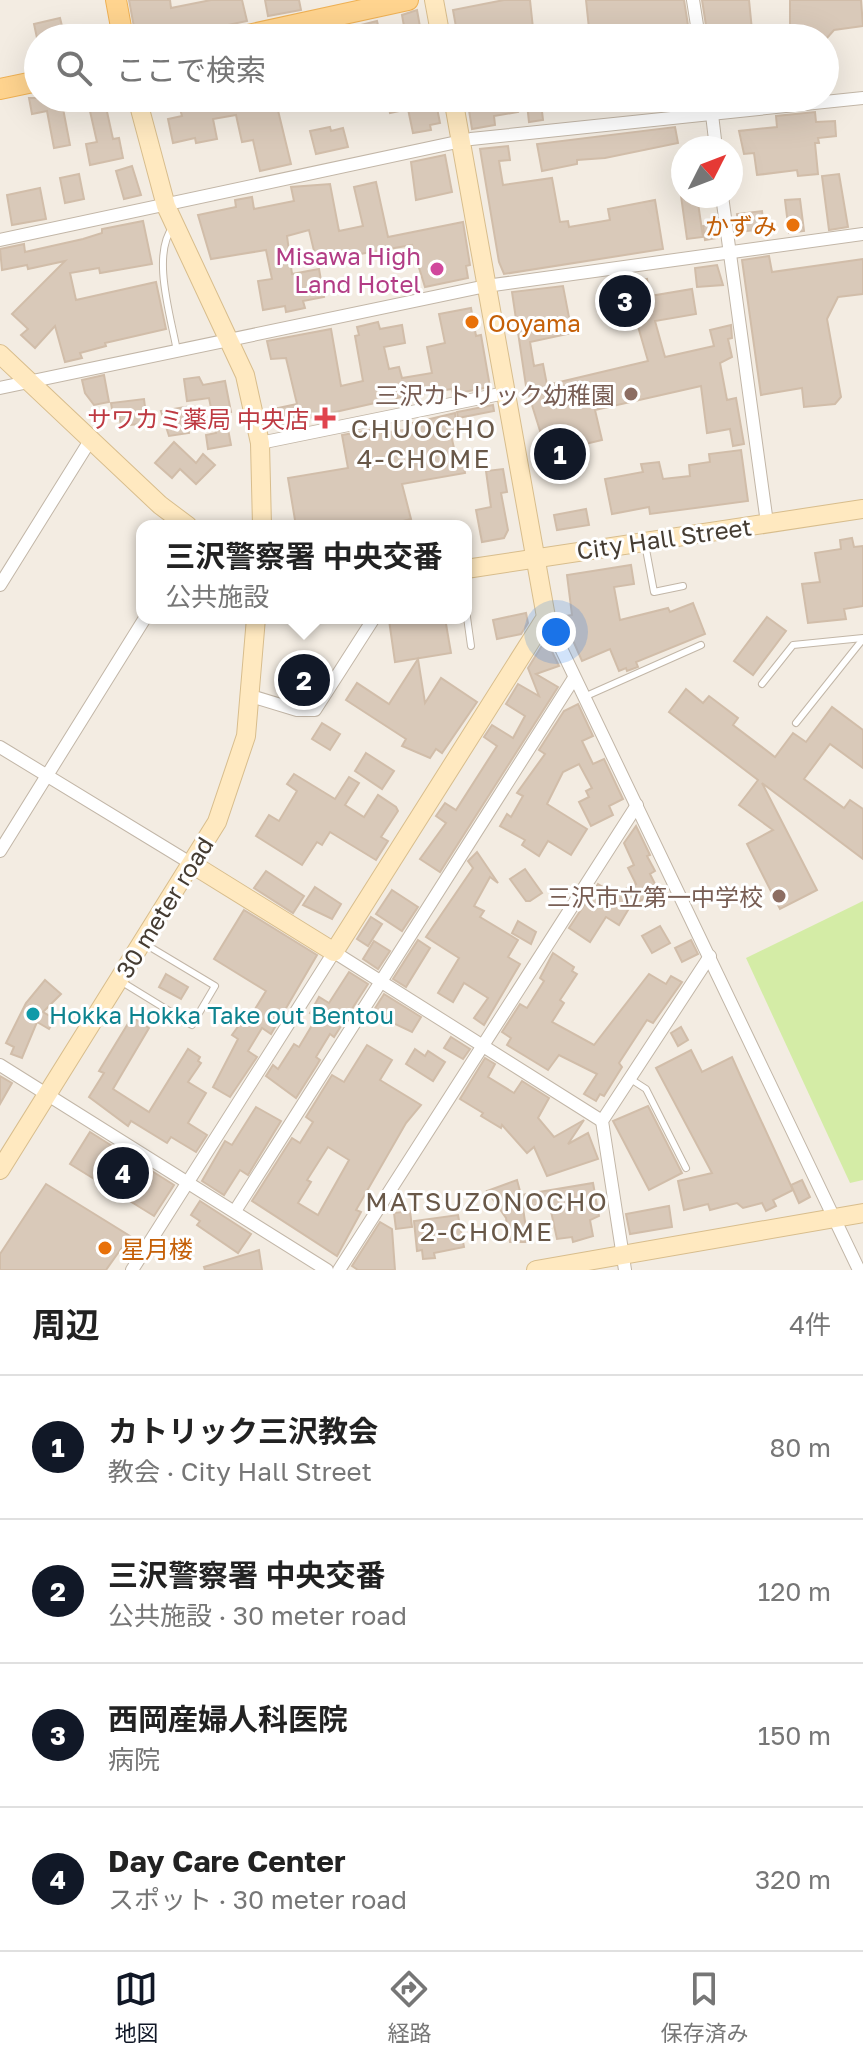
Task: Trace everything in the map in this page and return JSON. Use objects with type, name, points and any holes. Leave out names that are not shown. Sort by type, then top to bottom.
[{"type":"main road","points":[[116,0],[120,24]]},
{"type":"main road","points":[[298,24],[408,0]]},
{"type":"main road","points":[[0,89],[24,84]]},
{"type":"street","points":[[434,0],[438,24]]},
{"type":"street","points":[[693,0],[697,24]]},
{"type":"street","points":[[839,100],[863,98]]},
{"type":"street","points":[[141,112],[166,206],[231,339],[245,375],[260,443],[262,520]]},
{"type":"street","points":[[456,112],[546,617],[859,1270]]},
{"type":"street","points":[[0,240],[462,141],[712,112],[715,136]]},
{"type":"street","points":[[723,208],[767,523]]},
{"type":"street","points":[[0,388],[486,286],[863,234]]},
{"type":"street","points":[[0,354],[181,520]]},
{"type":"street","points":[[260,443],[505,393]]},
{"type":"street","points":[[0,585],[91,439]]},
{"type":"street","name":"City Hall Street","points":[[472,568],[863,509]]},
{"type":"street","points":[[132,1270],[546,617]]},
{"type":"street","points":[[0,851],[141,624]]},
{"type":"street","name":"30 meter road","points":[[0,1170],[192,864],[230,791],[246,736],[256,624]]},
{"type":"street","points":[[251,696],[297,710],[315,710],[370,624]]},
{"type":"street","points":[[235,1211],[379,980],[574,678]]},
{"type":"street","points":[[0,747],[483,1044],[602,1121]]},
{"type":"street","points":[[339,1270],[637,805]]},
{"type":"street","points":[[624,1262],[602,1121],[710,956]]},
{"type":"street","points":[[0,1065],[327,1270]]},
{"type":"street","points":[[536,1270],[624,1262],[863,1213]]},
{"type":"lane","points":[[175,224],[163,239],[162,255],[177,351]]},
{"type":"lane","points":[[644,541],[654,592],[683,586]]},
{"type":"lane","points":[[468,624],[471,646]]},
{"type":"lane","points":[[762,684],[793,645],[863,638]]},
{"type":"lane","points":[[796,723],[863,638]]},
{"type":"lane","points":[[584,697],[701,645]]},
{"type":"lane","points":[[119,981],[192,1025],[215,986],[143,943]]},
{"type":"lane","points":[[629,1078],[646,1089],[686,1168]]},
{"type":"green space","points":[[863,901],[863,1180],[850,1183],[746,958]]},
{"type":"building","points":[[129,0],[170,0],[171,8],[211,0],[242,0],[247,21],[233,24],[133,24]]},
{"type":"building","points":[[265,0],[299,0],[301,10],[268,16]]},
{"type":"building","points":[[504,0],[530,0],[533,24],[456,24],[453,10]]},
{"type":"building","points":[[586,0],[684,0],[688,24],[589,24]]},
{"type":"building","points":[[702,0],[749,0],[751,24],[706,24]]},
{"type":"building","points":[[790,0],[861,0],[863,26],[839,29],[839,24],[790,24]]},
{"type":"building","points":[[417,10],[420,24],[404,24],[402,15]]},
{"type":"building","points":[[60,18],[62,24],[34,24]]},
{"type":"building","points":[[47,112],[64,112],[70,145],[54,148]]},
{"type":"building","points":[[90,112],[107,112],[113,139],[119,138],[123,158],[90,165],[86,144],[97,142]]},
{"type":"building","points":[[181,112],[278,112],[291,164],[260,171],[253,140],[242,142],[236,115],[213,119],[217,139],[196,143],[195,138],[173,143],[168,119],[182,116]]},
{"type":"building","points":[[409,112],[438,112],[440,123],[430,125],[431,130],[413,133]]},
{"type":"building","points":[[469,112],[518,112],[494,116],[495,125],[472,129]]},
{"type":"building","points":[[528,112],[542,112],[543,120],[529,122]]},
{"type":"building","points":[[815,112],[816,122],[835,121],[836,136],[818,138],[819,143],[815,143],[818,174],[798,176],[797,170],[757,175],[754,153],[744,154],[743,136],[739,131],[777,127],[776,116]]},
{"type":"building","points":[[330,127],[331,131],[343,128],[348,147],[316,154],[310,131]]},
{"type":"building","points":[[675,127],[677,136],[671,136],[671,144],[605,158],[577,160],[577,164],[542,171],[537,144]]},
{"type":"building","points":[[508,146],[510,160],[499,161],[503,185],[552,178],[560,222],[568,221],[569,227],[610,220],[608,209],[655,200],[663,249],[504,274],[499,262],[480,149]]},
{"type":"building","points":[[445,155],[452,192],[416,200],[411,162]]},
{"type":"building","points":[[132,166],[141,195],[124,199],[116,171]]},
{"type":"building","points":[[79,174],[84,199],[65,203],[60,178]]},
{"type":"building","points":[[839,174],[848,227],[829,230],[822,176]]},
{"type":"building","points":[[376,182],[388,237],[463,222],[470,265],[466,266],[468,278],[425,287],[412,245],[337,258],[336,251],[315,255],[309,230],[287,236],[292,274],[319,269],[324,297],[303,301],[305,308],[286,312],[285,306],[263,310],[258,281],[272,279],[266,250],[211,259],[198,215],[236,207],[235,200],[252,197],[254,209],[294,201],[291,187],[330,184],[339,231],[363,226],[354,187]]},
{"type":"building","points":[[40,188],[46,219],[12,225],[7,195]]},
{"type":"building","points":[[800,199],[804,231],[789,233],[785,200]]},
{"type":"building","points":[[683,208],[699,208],[703,237],[687,239]]},
{"type":"building","points":[[762,211],[764,229],[739,232],[737,214]]},
{"type":"building","points":[[143,221],[152,264],[100,273],[99,268],[70,273],[76,300],[156,282],[166,329],[105,343],[106,346],[80,353],[82,358],[65,362],[55,326],[35,348],[21,335],[28,329],[12,314],[65,261],[28,269],[27,265],[2,270],[0,249],[24,244],[25,252],[83,239],[102,233],[102,229]]},
{"type":"building","points":[[716,224],[717,238],[705,240],[703,226]]},
{"type":"building","points":[[769,256],[772,272],[863,259],[863,294],[838,297],[827,319],[841,397],[835,404],[804,407],[802,388],[761,395],[742,260]]},
{"type":"building","points":[[717,265],[723,285],[697,287],[695,268]]},
{"type":"building","points":[[647,279],[650,296],[692,289],[696,314],[655,321],[665,357],[714,346],[710,330],[731,325],[732,338],[728,339],[732,357],[720,363],[727,400],[736,398],[744,444],[733,446],[730,429],[707,433],[701,386],[595,410],[602,440],[547,453],[526,386],[512,292],[563,286],[572,333],[530,342],[534,366],[543,364],[547,385],[648,361],[631,302],[618,305],[614,286]]},
{"type":"building","points":[[471,308],[476,336],[481,335],[490,387],[453,394],[452,389],[406,396],[282,424],[278,408],[297,404],[286,358],[271,359],[267,341],[331,329],[341,386],[363,381],[355,336],[359,335],[357,327],[378,322],[380,329],[402,325],[405,343],[384,347],[389,369],[399,367],[402,378],[432,373],[427,347],[445,343],[439,314]]},
{"type":"building","points":[[104,375],[109,402],[94,405],[85,393],[82,380]]},
{"type":"building","points":[[199,377],[203,385],[225,381],[231,412],[225,413],[231,445],[208,449],[206,435],[216,433],[209,398],[187,401],[184,379]]},
{"type":"building","points":[[144,399],[147,423],[121,426],[119,414],[113,415],[111,403]]},
{"type":"building","points":[[493,405],[494,411],[458,418],[457,412]]},
{"type":"building","points":[[186,407],[189,433],[169,436],[161,411]]},
{"type":"building","points":[[455,413],[457,429],[450,430],[457,462],[463,461],[465,473],[402,484],[411,519],[295,520],[288,478],[348,468],[342,435],[381,428],[382,433],[411,429],[409,424]]},
{"type":"building","points":[[174,442],[196,463],[203,454],[215,465],[196,484],[180,469],[172,478],[155,463]]},
{"type":"building","points":[[741,450],[748,501],[650,514],[649,507],[612,514],[605,479],[643,472],[641,464],[659,462],[663,479],[690,476],[689,465],[710,462],[709,454]]},
{"type":"building","points":[[503,469],[507,492],[501,493],[508,530],[504,538],[482,542],[476,510],[491,507],[486,471]]},
{"type":"building","points":[[586,509],[589,525],[557,530],[554,515]]},
{"type":"building","points":[[852,538],[854,547],[863,546],[863,606],[844,609],[846,619],[808,623],[802,584],[820,582],[815,553],[841,549],[840,540]]},
{"type":"building","points":[[631,565],[634,584],[614,587],[620,620],[668,608],[670,612],[693,603],[705,634],[636,662],[638,667],[627,671],[626,668],[619,671],[610,649],[582,661],[565,616],[572,615],[567,575]]},
{"type":"building","points":[[526,613],[528,623],[521,634],[497,639],[493,620]]},
{"type":"building","points":[[767,617],[786,631],[753,675],[734,661]]},
{"type":"building","points":[[390,624],[446,624],[451,653],[395,662]]},
{"type":"building","points":[[546,639],[559,666],[536,674],[558,687],[440,872],[420,859],[446,823],[436,816],[445,803],[456,810],[497,746],[484,737],[492,725],[513,738],[525,716],[506,704],[518,684],[539,696],[528,668]]},
{"type":"building","points":[[418,659],[425,703],[441,678],[477,702],[442,753],[436,749],[430,758],[402,746],[406,739],[346,700],[357,683],[389,704]]},
{"type":"building","points":[[305,666],[322,676],[307,701],[291,691],[293,687],[287,684],[294,672],[300,676]]},
{"type":"building","points":[[686,689],[703,703],[709,696],[738,718],[733,725],[775,757],[793,733],[806,742],[832,707],[863,730],[863,768],[830,744],[804,779],[844,808],[850,800],[863,809],[863,859],[762,783],[817,890],[780,909],[747,844],[773,830],[739,805],[758,780],[669,712]]},
{"type":"building","points":[[578,704],[593,736],[582,741],[593,764],[604,759],[623,799],[609,806],[613,815],[591,826],[579,802],[589,797],[586,791],[592,788],[579,764],[563,772],[547,804],[587,829],[571,855],[548,841],[539,856],[522,845],[525,840],[500,826],[507,814],[511,817],[523,796],[517,793],[545,754],[539,750],[564,711]]},
{"type":"building","points":[[322,723],[340,734],[330,750],[312,739]]},
{"type":"building","points":[[366,753],[394,771],[382,789],[355,771]]},
{"type":"building","points":[[294,774],[335,799],[349,777],[359,783],[345,805],[364,817],[378,795],[396,807],[398,811],[381,837],[388,841],[376,860],[330,832],[322,845],[317,842],[302,865],[256,836],[269,815],[279,821],[297,791],[287,784]]},
{"type":"building","points":[[636,826],[650,855],[647,856],[655,871],[650,874],[659,892],[631,905],[619,925],[606,917],[590,942],[569,928],[598,884],[615,894],[636,884],[628,868],[634,865],[624,843]]},
{"type":"building","points":[[477,852],[498,883],[490,877],[474,906],[484,911],[480,917],[518,940],[508,957],[520,964],[484,1025],[474,1018],[488,998],[464,983],[453,1002],[438,993],[459,958],[426,937],[473,868],[468,861]]},
{"type":"building","points":[[525,869],[542,893],[530,901],[526,901],[510,879]]},
{"type":"building","points":[[266,871],[304,896],[293,913],[254,888]]},
{"type":"building","points":[[315,887],[341,904],[332,919],[303,905]]},
{"type":"building","points":[[392,890],[418,907],[402,931],[376,914]]},
{"type":"building","points":[[244,910],[317,955],[271,1034],[262,1028],[248,1051],[257,1057],[230,1097],[213,1087],[238,1039],[232,1035],[242,1021],[246,1024],[266,991],[214,959]]},
{"type":"building","points":[[371,917],[382,924],[368,946],[357,939]]},
{"type":"building","points":[[518,921],[536,932],[531,944],[512,933]]},
{"type":"building","points":[[660,926],[670,943],[652,953],[642,936]]},
{"type":"building","points":[[418,940],[430,948],[406,987],[393,979]]},
{"type":"building","points":[[691,940],[698,954],[682,962],[675,948]]},
{"type":"building","points":[[374,941],[390,951],[378,969],[363,959]]},
{"type":"building","points":[[553,953],[574,967],[572,971],[577,974],[560,1000],[564,1003],[552,1022],[594,1045],[649,974],[666,984],[671,976],[682,982],[653,1023],[647,1020],[619,1063],[622,1067],[604,1096],[600,1094],[596,1101],[584,1094],[597,1074],[559,1055],[548,1070],[507,1045],[511,1038],[502,1032],[520,1004],[527,1008],[544,981],[540,978]]},
{"type":"building","points":[[349,972],[368,984],[334,1037],[330,1034],[316,1057],[320,1060],[296,1098],[266,1076],[273,1065],[278,1069],[294,1044],[299,1047],[317,1017],[310,1013],[319,997],[329,1003]]},
{"type":"building","points":[[166,974],[188,987],[181,999],[159,987]]},
{"type":"building","name":"Hokka Hokka Take out Bentou","points":[[45,980],[61,994],[43,1012],[55,1019],[49,1029],[37,1022],[22,1058],[11,1054],[14,1047],[6,1043],[26,1003]]},
{"type":"building","points":[[384,994],[421,1017],[412,1032],[372,1013]]},
{"type":"building","points":[[132,1017],[149,1028],[113,1089],[149,1112],[188,1049],[200,1057],[198,1061],[201,1063],[188,1082],[206,1093],[188,1123],[207,1135],[196,1152],[171,1137],[167,1143],[131,1121],[128,1126],[89,1097],[104,1073],[99,1071]]},
{"type":"building","points":[[681,1027],[688,1040],[678,1046],[671,1033]]},
{"type":"building","points":[[451,1037],[470,1049],[463,1059],[444,1048]]},
{"type":"building","points":[[367,1045],[392,1060],[380,1080],[421,1105],[406,1123],[356,1210],[361,1212],[337,1256],[252,1201],[292,1138],[300,1143],[313,1122],[306,1117],[332,1075],[344,1082]],"holes":[[[328,1147],[349,1160],[318,1215],[298,1203],[311,1182],[307,1180]]]},
{"type":"building","points":[[415,1049],[425,1056],[428,1051],[445,1062],[433,1081],[406,1064]]},
{"type":"building","points":[[691,1050],[702,1072],[732,1057],[793,1190],[773,1200],[776,1206],[766,1211],[762,1203],[743,1208],[737,1203],[710,1210],[708,1204],[684,1210],[678,1181],[712,1173],[656,1068]]},
{"type":"building","points":[[485,1058],[495,1064],[488,1077],[514,1093],[522,1081],[549,1098],[538,1118],[554,1137],[584,1120],[568,1144],[588,1133],[598,1159],[547,1176],[534,1147],[527,1153],[502,1125],[501,1128],[481,1116],[483,1113],[460,1099]]},
{"type":"building","points":[[0,1076],[12,1083],[0,1104]]},
{"type":"building","points":[[648,1106],[682,1173],[649,1190],[613,1121]]},
{"type":"building","points":[[256,1107],[281,1121],[248,1175],[240,1170],[224,1195],[202,1181],[225,1141],[232,1145]]},
{"type":"building","points":[[90,1132],[174,1185],[154,1216],[70,1164]]},
{"type":"building","points":[[517,1180],[521,1195],[593,1183],[599,1216],[590,1220],[593,1236],[573,1242],[572,1237],[557,1239],[549,1202],[523,1208],[528,1242],[510,1242],[506,1218],[487,1191]]},
{"type":"building","points":[[802,1180],[810,1197],[799,1203],[791,1185]]},
{"type":"building","points":[[46,1184],[130,1236],[106,1270],[0,1270],[0,1254]]},
{"type":"building","points":[[200,1201],[251,1234],[238,1253],[197,1225],[200,1221],[191,1215]]},
{"type":"building","points":[[669,1206],[672,1227],[630,1234],[626,1214]]},
{"type":"building","points":[[410,1211],[412,1227],[396,1229],[394,1213]]},
{"type":"building","points":[[458,1215],[464,1247],[434,1253],[435,1258],[423,1259],[422,1250],[417,1251],[414,1221]]},
{"type":"building","points":[[380,1222],[392,1229],[395,1270],[358,1270],[352,1266]]},
{"type":"building","points":[[259,1250],[262,1270],[205,1270],[204,1267]]},
{"type":"place","name":"かずみ","points":[[793,225]]},
{"type":"place","name":"Misawa High Land Hotel","points":[[437,269]]},
{"type":"place","name":"西岡産婦人科医院","points":[[625,301]]},
{"type":"place","name":"Ooyama","points":[[472,322]]},
{"type":"place","name":"三沢カトリック幼稚園","points":[[631,394]]},
{"type":"place","name":"サワカミ薬局 中央店","points":[[325,418]]},
{"type":"place","name":"カトリック三沢教会","points":[[560,454]]},
{"type":"place","name":"三沢警察署 中央交番","points":[[304,680]]},
{"type":"place","name":"三沢市立第一中学校","points":[[779,896]]},
{"type":"place","name":"Hokka Hokka Take out Bentou","points":[[33,1014]]},
{"type":"place","name":"Day Care Center","points":[[123,1173]]},
{"type":"place","name":"星月楼","points":[[105,1248]]},
{"type":"district","name":"CHUOCHO 4-CHOME","points":[[424,443]]},
{"type":"district","name":"MATSUZONOCHO 2-CHOME","points":[[487,1216]]}]
